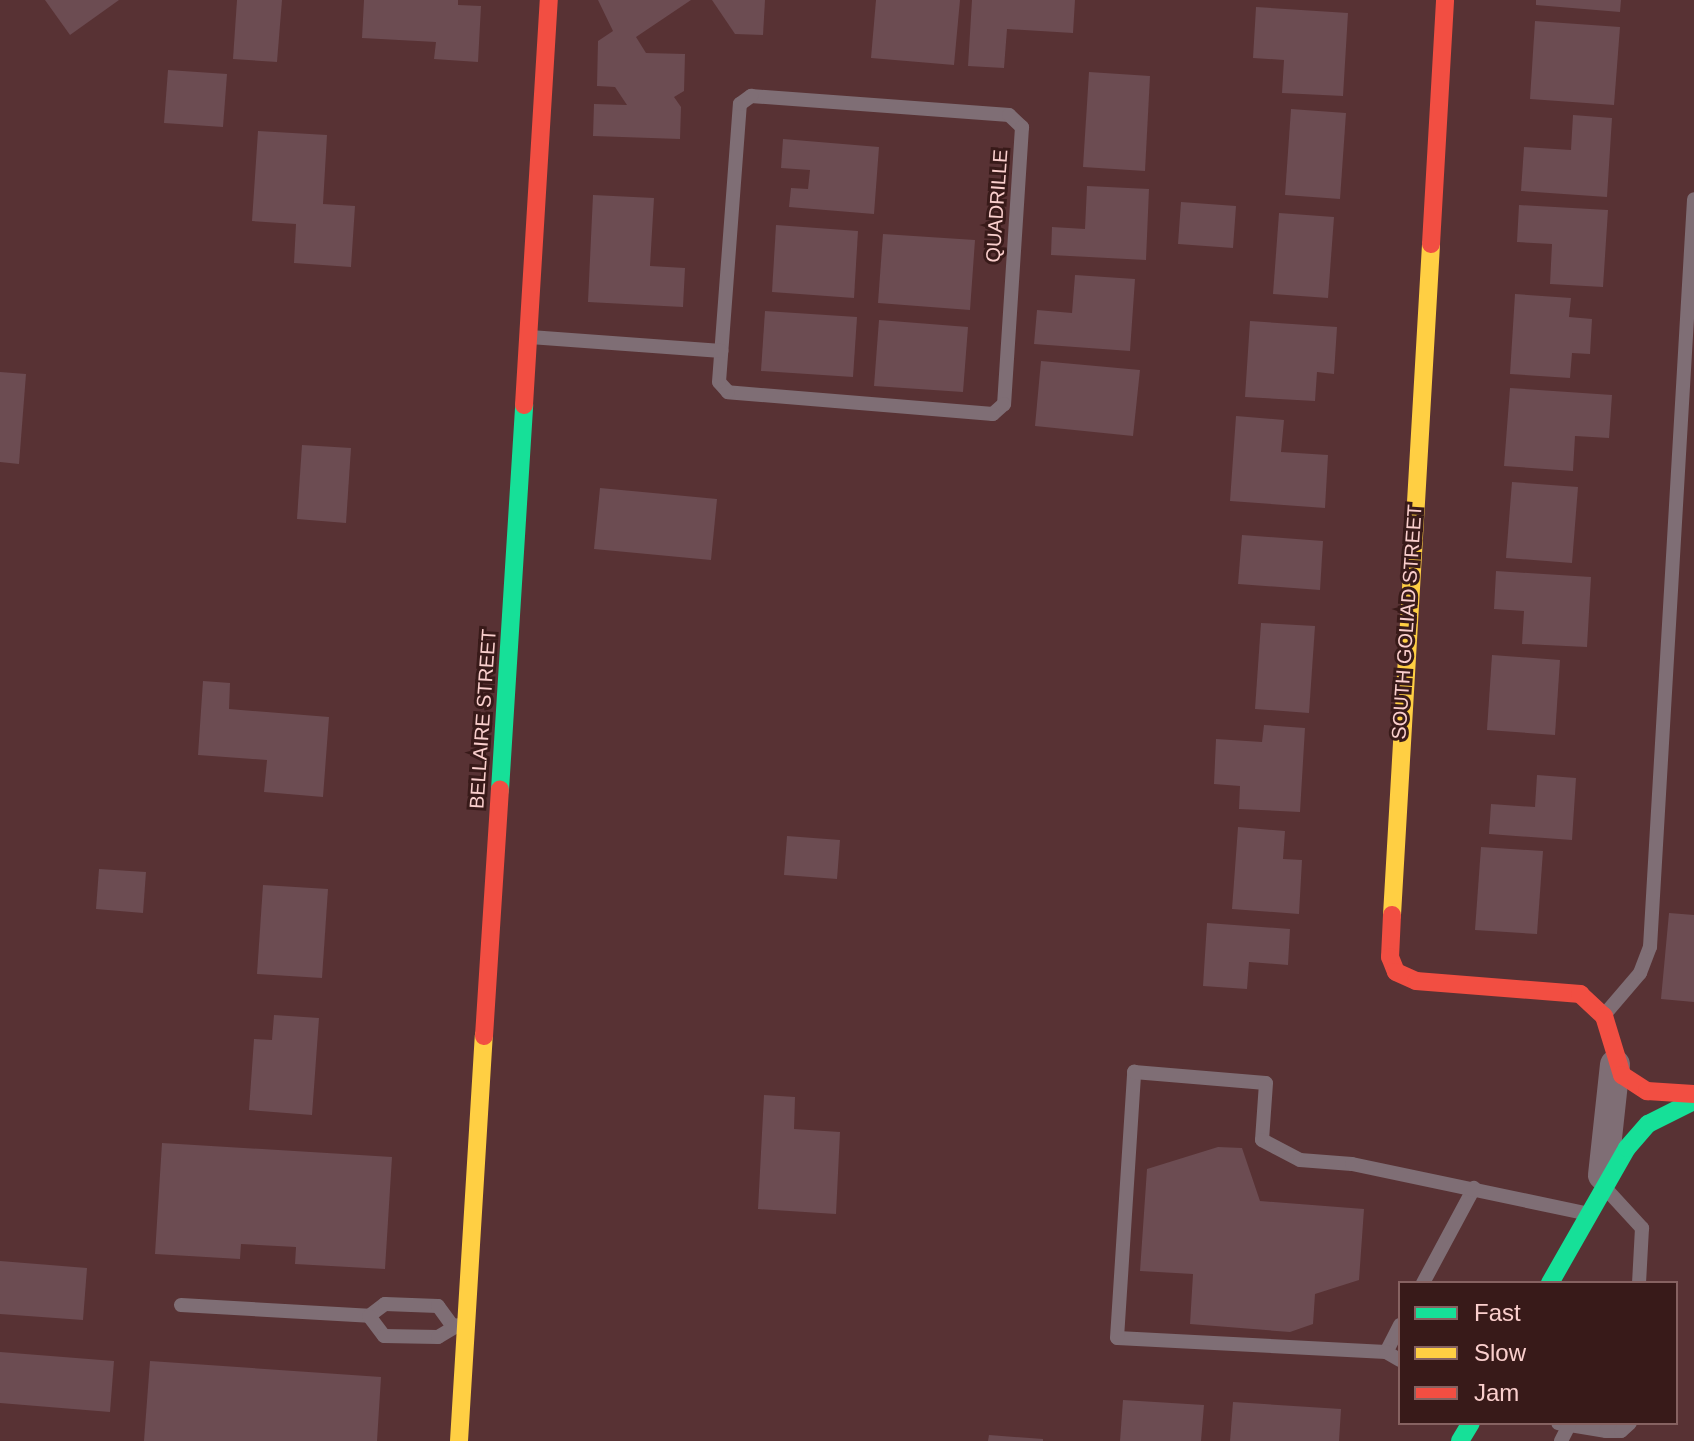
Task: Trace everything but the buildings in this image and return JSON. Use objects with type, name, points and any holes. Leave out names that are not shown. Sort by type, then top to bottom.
[{"type":"street","name":"BELLAIRE STREET","points":[[459,1441],[459,1325],[530,337],[549,0]]},
{"type":"street","name":"SOUTH GOLIAD STREET","points":[[1445,0],[1387,940],[1396,972],[1416,981],[1565,989],[1593,1001],[1604,1016]]},
{"type":"street","points":[[1596,1202],[1609,1148],[1615,1065],[1604,1016]]},
{"type":"street","points":[[1615,1065],[1647,1091],[1694,1094]]},
{"type":"street","points":[[1551,1281],[1596,1202],[1648,1124],[1694,1101]]},
{"type":"lane","name":"QUADRILLE","points":[[751,96],[1009,115],[1022,127],[1004,404],[993,414],[728,392],[719,382],[721,351],[740,104],[751,96]]},
{"type":"lane","points":[[1604,1016],[1640,973],[1650,947],[1694,199]]},
{"type":"lane","points":[[530,337],[721,351]]},
{"type":"lane","points":[[1398,1359],[1386,1352],[1117,1338],[1134,1072],[1266,1083],[1262,1140],[1300,1160],[1352,1164],[1474,1188],[1596,1202],[1642,1228],[1639,1281]]},
{"type":"lane","points":[[1424,1281],[1474,1188]]},
{"type":"lane","points":[[181,1305],[369,1316],[385,1304],[438,1306],[459,1325],[438,1337],[384,1336],[369,1316]]},
{"type":"lane","points":[[1386,1352],[1398,1329]]},
{"type":"lane","points":[[1572,1425],[1621,1431],[1628,1425]]},
{"type":"traffic: fast","points":[[500,790],[524,405]]},
{"type":"traffic: fast","points":[[1551,1281],[1627,1148],[1648,1124],[1694,1101]]},
{"type":"traffic: fast","points":[[1460,1441],[1470,1425]]},
{"type":"traffic: slow","points":[[1392,915],[1431,244]]},
{"type":"traffic: slow","points":[[459,1441],[484,1036]]},
{"type":"traffic: jam","points":[[524,405],[549,0]]},
{"type":"traffic: jam","points":[[1431,244],[1445,0]]},
{"type":"traffic: jam","points":[[484,1036],[500,790]]},
{"type":"traffic: jam","points":[[1392,915],[1390,957],[1396,972],[1416,981],[1580,994],[1604,1016],[1622,1075],[1647,1091],[1694,1094]]}]
